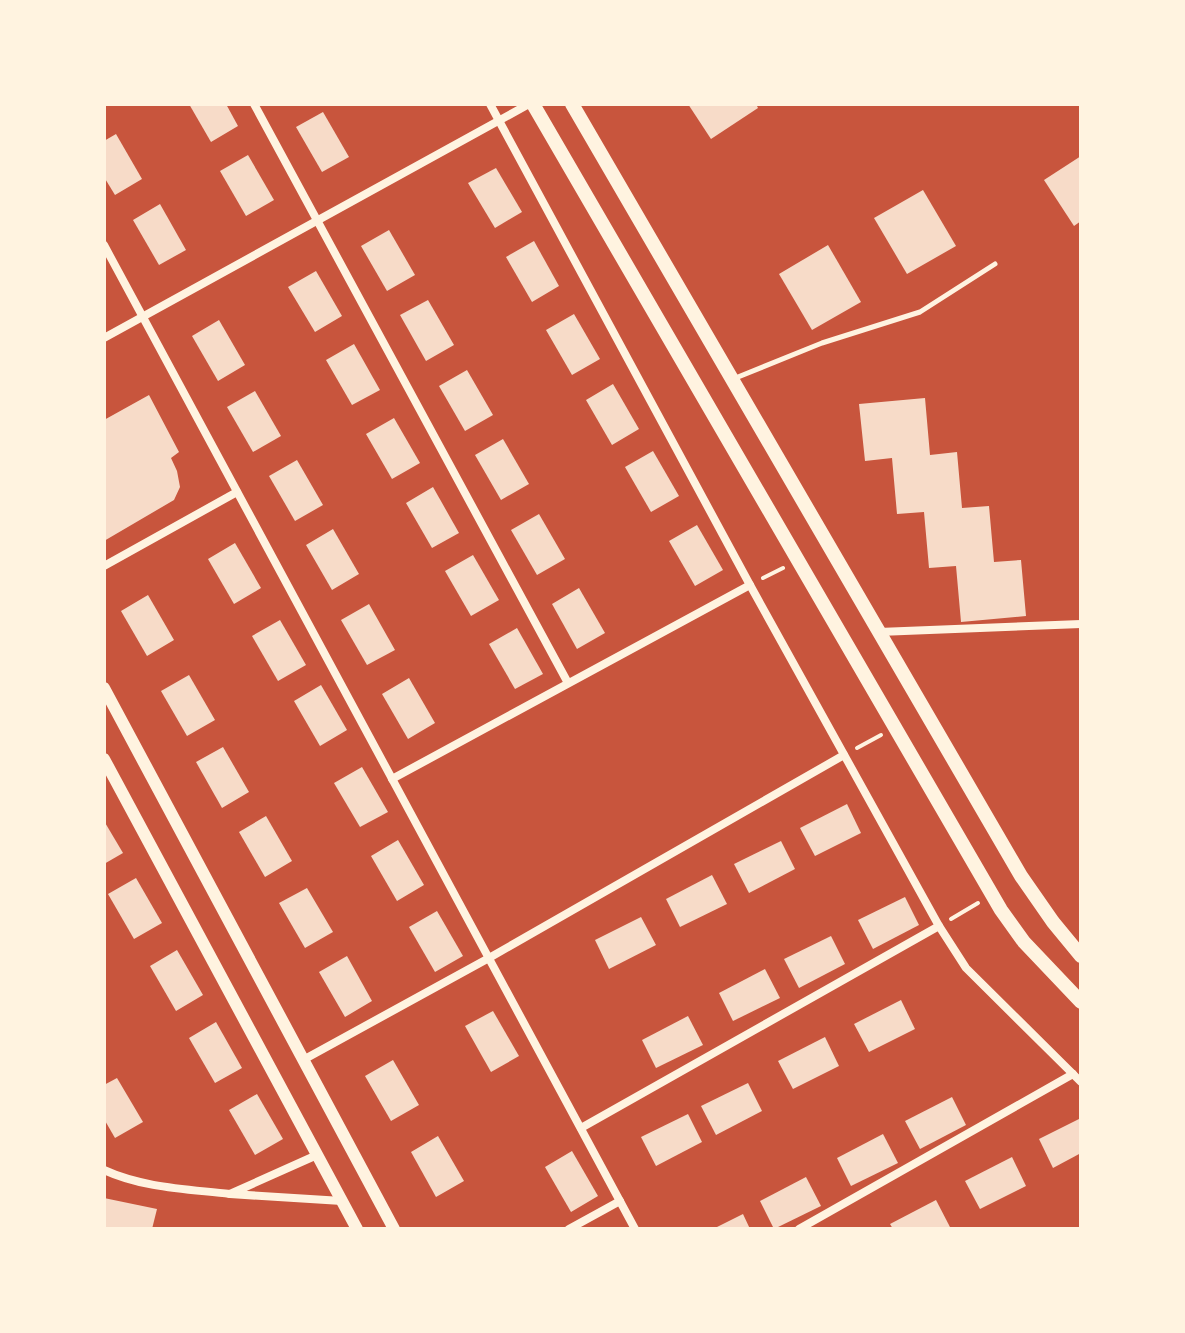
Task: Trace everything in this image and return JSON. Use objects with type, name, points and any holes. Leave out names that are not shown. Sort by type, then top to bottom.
[{"type":"main road","points":[[531,104],[993,895],[1024,942],[1081,1002]]},
{"type":"main road","points":[[572,104],[1021,876],[1081,956]]},
{"type":"street","points":[[254,104],[568,683]]},
{"type":"street","points":[[490,104],[750,585],[939,926],[966,968],[1081,1082]]},
{"type":"street","points":[[104,338],[531,104]]},
{"type":"street","points":[[104,245],[635,1229]]},
{"type":"street","points":[[104,566],[237,492]]},
{"type":"street","points":[[392,779],[750,585]]},
{"type":"street","points":[[879,632],[1081,624]]},
{"type":"street","points":[[104,688],[394,1229]]},
{"type":"street","points":[[303,1060],[489,958],[844,755]]},
{"type":"street","points":[[104,759],[357,1229]]},
{"type":"street","points":[[581,1128],[939,926]]},
{"type":"street","points":[[799,1229],[1073,1074]]},
{"type":"street","points":[[230,1194],[317,1155]]},
{"type":"street","points":[[104,1170],[148,1185],[342,1201]]},
{"type":"street","points":[[569,1229],[620,1201]]},
{"type":"lane","points":[[732,379],[822,343],[920,312],[995,264]]},
{"type":"path","points":[[750,585],[798,560]]},
{"type":"path","points":[[844,755],[895,728]]},
{"type":"path","points":[[939,926],[993,895]]},
{"type":"building","points":[[189,104],[226,104],[238,126],[211,142]]},
{"type":"building","points":[[688,104],[756,104],[758,108],[711,139]]},
{"type":"building","points":[[323,112],[349,157],[322,172],[296,127]]},
{"type":"building","points":[[116,134],[142,179],[115,195],[104,177],[104,141]]},
{"type":"building","points":[[248,155],[274,200],[246,216],[220,171]]},
{"type":"building","points":[[1081,156],[1081,221],[1074,226],[1044,180]]},
{"type":"building","points":[[496,168],[522,212],[495,228],[468,183]]},
{"type":"building","points":[[923,190],[956,246],[907,274],[874,218]]},
{"type":"building","points":[[160,204],[186,250],[159,265],[133,220]]},
{"type":"building","points":[[389,230],[415,275],[387,291],[361,246]]},
{"type":"building","points":[[534,241],[559,286],[532,302],[506,257]]},
{"type":"building","points":[[828,245],[861,302],[812,330],[779,274]]},
{"type":"building","points":[[316,271],[342,316],[315,332],[288,287]]},
{"type":"building","points":[[428,300],[454,345],[426,361],[400,315]]},
{"type":"building","points":[[574,314],[600,359],[572,375],[546,330]]},
{"type":"building","points":[[219,320],[245,365],[218,381],[192,336]]},
{"type":"building","points":[[354,344],[380,390],[352,405],[326,360]]},
{"type":"building","points":[[467,370],[493,415],[465,431],[439,386]]},
{"type":"building","points":[[613,384],[639,429],[612,445],[586,400]]},
{"type":"building","points":[[255,391],[281,436],[253,452],[227,407]]},
{"type":"building","points":[[149,395],[179,452],[171,458],[180,487],[174,500],[104,541],[104,420]]},
{"type":"building","points":[[925,398],[930,455],[957,452],[962,508],[989,506],[994,562],[1021,560],[1026,616],[961,622],[956,566],[929,568],[924,512],[897,514],[892,458],[865,461],[859,404]]},
{"type":"building","points":[[394,418],[420,463],[392,479],[366,434]]},
{"type":"building","points":[[503,439],[529,484],[501,500],[475,455]]},
{"type":"building","points":[[653,451],[679,496],[651,512],[625,467]]},
{"type":"building","points":[[297,460],[323,505],[295,521],[269,476]]},
{"type":"building","points":[[433,487],[459,533],[432,548],[406,503]]},
{"type":"building","points":[[539,514],[565,559],[537,575],[511,530]]},
{"type":"building","points":[[697,525],[723,570],[695,586],[669,541]]},
{"type":"building","points":[[333,529],[359,574],[332,590],[306,545]]},
{"type":"building","points":[[235,543],[261,588],[234,604],[208,559]]},
{"type":"building","points":[[473,555],[499,600],[471,616],[445,571]]},
{"type":"building","points":[[579,588],[605,633],[577,649],[552,604]]},
{"type":"building","points":[[148,595],[174,640],[147,656],[121,611]]},
{"type":"building","points":[[369,604],[395,650],[367,665],[341,620]]},
{"type":"building","points":[[280,620],[306,665],[278,681],[252,636]]},
{"type":"building","points":[[517,628],[543,674],[515,689],[489,644]]},
{"type":"building","points":[[189,675],[215,720],[187,736],[161,691]]},
{"type":"building","points":[[409,678],[435,723],[408,739],[382,694]]},
{"type":"building","points":[[321,685],[347,730],[320,746],[294,701]]},
{"type":"building","points":[[223,747],[249,792],[222,808],[196,762]]},
{"type":"building","points":[[362,767],[388,812],[360,827],[334,783]]},
{"type":"building","points":[[847,804],[861,833],[815,856],[800,828]]},
{"type":"building","points":[[266,816],[292,861],[265,877],[239,832]]},
{"type":"building","points":[[104,821],[123,853],[104,864]]},
{"type":"building","points":[[398,840],[424,885],[397,901],[371,856]]},
{"type":"building","points":[[781,841],[795,869],[749,893],[734,864]]},
{"type":"building","points":[[712,875],[727,904],[680,927],[666,899]]},
{"type":"building","points":[[136,878],[162,923],[134,939],[108,894]]},
{"type":"building","points":[[307,888],[333,932],[305,948],[279,903]]},
{"type":"building","points":[[905,897],[919,925],[873,949],[858,920]]},
{"type":"building","points":[[437,911],[463,956],[435,972],[409,927]]},
{"type":"building","points":[[641,917],[656,945],[609,969],[595,940]]},
{"type":"building","points":[[831,936],[845,964],[799,988],[784,959]]},
{"type":"building","points":[[177,950],[203,995],[176,1011],[150,966]]},
{"type":"building","points":[[347,956],[372,1001],[345,1017],[319,972]]},
{"type":"building","points":[[765,969],[780,998],[733,1021],[719,993]]},
{"type":"building","points":[[901,1000],[915,1029],[869,1052],[854,1024]]},
{"type":"building","points":[[493,1011],[519,1056],[491,1072],[465,1026]]},
{"type":"building","points":[[688,1016],[703,1045],[656,1068],[642,1040]]},
{"type":"building","points":[[216,1022],[242,1068],[215,1083],[189,1038]]},
{"type":"building","points":[[825,1037],[839,1066],[793,1089],[778,1061]]},
{"type":"building","points":[[393,1060],[419,1105],[391,1121],[365,1076]]},
{"type":"building","points":[[117,1078],[143,1122],[115,1138],[104,1119],[104,1085]]},
{"type":"building","points":[[748,1083],[762,1111],[716,1135],[701,1106]]},
{"type":"building","points":[[257,1094],[283,1139],[255,1155],[229,1110]]},
{"type":"building","points":[[952,1097],[966,1125],[920,1149],[905,1121]]},
{"type":"building","points":[[688,1114],[702,1142],[656,1166],[641,1137]]},
{"type":"building","points":[[1081,1118],[1081,1153],[1053,1168],[1039,1139]]},
{"type":"building","points":[[883,1134],[898,1163],[851,1186],[837,1158]]},
{"type":"building","points":[[438,1136],[464,1181],[436,1197],[411,1152]]},
{"type":"building","points":[[572,1151],[598,1196],[571,1212],[545,1167]]},
{"type":"building","points":[[1012,1157],[1026,1186],[980,1209],[965,1181]]},
{"type":"building","points":[[806,1177],[821,1206],[774,1229],[760,1201]]},
{"type":"building","points":[[104,1198],[157,1209],[152,1229],[104,1229]]},
{"type":"building","points":[[936,1200],[951,1229],[893,1229],[890,1224]]},
{"type":"building","points":[[743,1214],[750,1229],[713,1229]]}]
